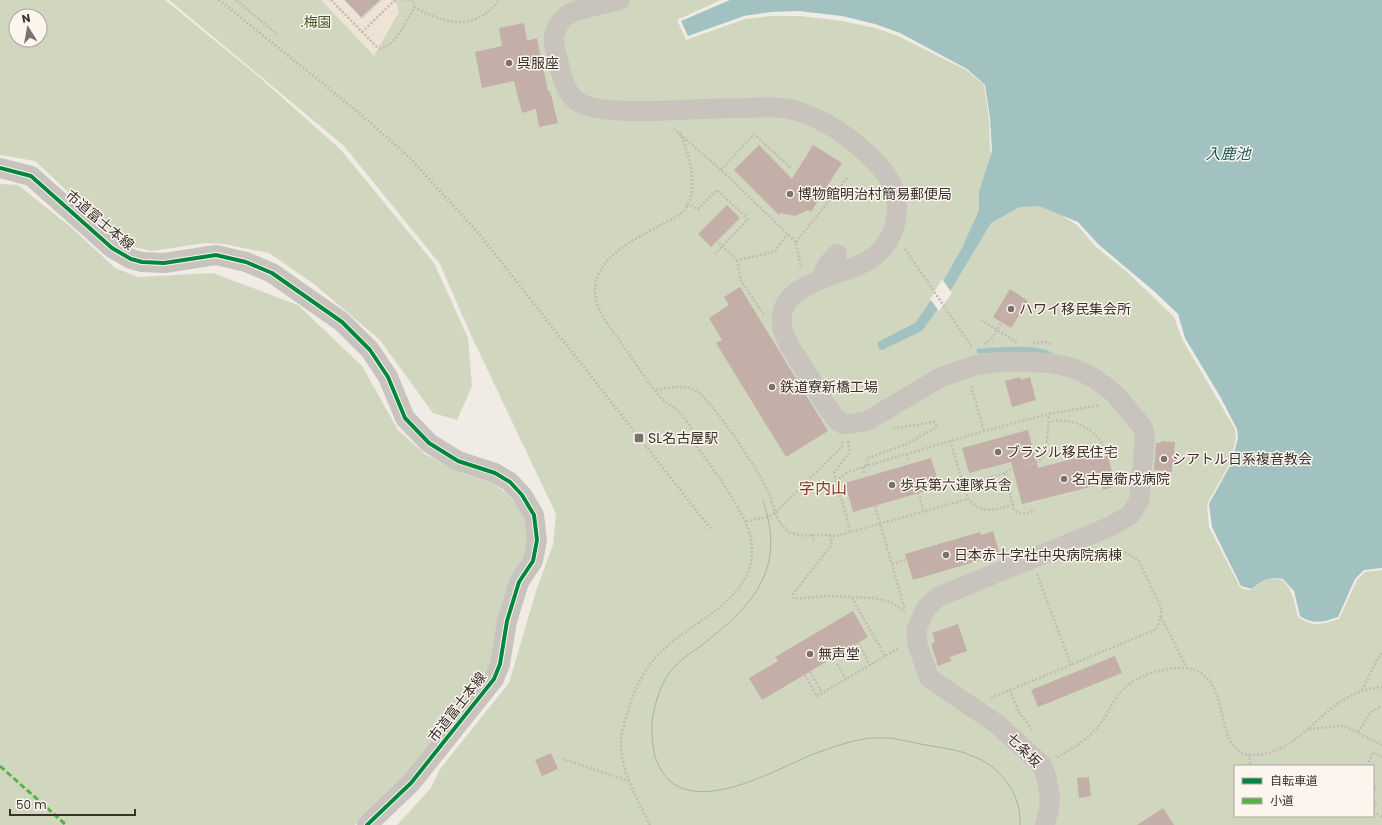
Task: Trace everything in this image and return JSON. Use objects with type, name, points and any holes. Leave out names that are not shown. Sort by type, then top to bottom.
[{"type":"street","points":[[620,0],[573,11],[562,20],[556,30],[554,42],[564,84],[576,101],[586,106],[630,111],[755,107],[784,108],[821,121],[844,135],[865,151],[884,170],[893,188],[898,207],[897,220],[887,243],[878,253],[867,261],[821,278],[795,293],[783,312],[782,328],[788,343],[830,412],[843,424],[855,424],[867,421],[941,377],[976,365],[999,362],[1061,365],[1094,378],[1104,384],[1124,404],[1141,425],[1146,439],[1139,501],[1136,509],[1130,515],[1109,527],[938,597],[921,615],[917,628],[917,638]]},
{"type":"street","name":"市道富士本線","points":[[0,168],[31,176],[112,248],[131,259],[153,264],[216,255],[246,262],[272,273],[342,322],[370,350],[388,377],[405,418],[417,433],[442,453],[458,461],[495,473],[510,482],[522,495],[534,515],[537,540],[533,561],[519,582],[507,621],[500,664],[494,679],[411,783],[367,825]]},
{"type":"street","points":[[821,278],[828,264],[837,254]]},
{"type":"street","name":"七条坂","points":[[917,638],[930,678],[997,724],[1042,765],[1046,776],[1050,798],[1045,825]]},
{"type":"path","points":[[236,0],[279,36]]},
{"type":"path","points":[[331,0],[378,48],[384,48],[390,45],[414,7]]},
{"type":"path","points":[[362,32],[395,0]]},
{"type":"path","points":[[404,0],[412,0],[414,7],[430,16],[460,22],[485,15],[499,0]]},
{"type":"path","points":[[670,126],[680,133],[721,170],[796,242],[801,267]]},
{"type":"path","points":[[650,825],[630,781],[622,755],[620,742],[630,705],[638,685],[652,662],[664,648],[728,600],[740,587],[748,572],[752,556],[751,539],[746,521],[693,441],[697,438],[677,409],[662,399],[606,323],[596,302],[596,280],[604,265],[624,245],[675,218],[687,204],[691,192],[692,176],[688,153],[680,133]]},
{"type":"path","points":[[721,170],[754,134],[791,168]]},
{"type":"path","points":[[796,242],[849,176]]},
{"type":"path","points":[[687,204],[698,209],[716,190],[748,219],[715,254]]},
{"type":"path","points":[[737,260],[775,252],[788,234]]},
{"type":"path","points":[[719,243],[737,260],[741,281]]},
{"type":"path","points":[[904,248],[972,348],[977,348]]},
{"type":"path","points":[[981,320],[1016,342],[1024,343]]},
{"type":"path","points":[[982,346],[992,338],[1002,322]]},
{"type":"path","points":[[1028,343],[1044,342],[1053,345],[1060,356],[1061,365]]},
{"type":"path","points":[[970,383],[984,431]]},
{"type":"path","points":[[656,390],[683,386],[694,390],[704,397],[732,435],[766,487],[775,513],[789,532],[800,536],[812,534],[829,534],[836,536],[851,533],[968,499]]},
{"type":"path","points":[[836,481],[846,473],[864,466],[984,431],[1049,414],[1097,406],[1124,404]]},
{"type":"path","points":[[1020,466],[1038,462],[1041,458],[1046,444],[1049,414]]},
{"type":"path","points":[[1048,422],[1068,420],[1081,424],[1096,436],[1104,447]]},
{"type":"path","points":[[864,473],[864,466],[868,458],[916,440],[935,428],[936,425],[934,422],[887,430]]},
{"type":"path","points":[[950,441],[968,499],[976,508],[982,510],[995,509],[1014,504]]},
{"type":"path","points":[[848,442],[850,451],[834,474],[851,533]]},
{"type":"path","points":[[746,521],[768,517],[775,513],[842,447]]},
{"type":"path","points":[[907,454],[909,460]]},
{"type":"path","points":[[964,485],[1005,473],[1012,468]]},
{"type":"path","points":[[1005,473],[1014,504],[1014,510],[1026,514],[1035,509]]},
{"type":"path","points":[[918,493],[924,512]]},
{"type":"path","points":[[829,534],[832,542],[831,546],[808,573],[792,596],[798,600],[820,596],[883,599],[898,606],[907,614],[875,506]]},
{"type":"path","points":[[812,534],[814,542]]},
{"type":"path","points":[[1040,556],[1036,572],[1071,665]]},
{"type":"path","points":[[892,564],[907,559]]},
{"type":"path","points":[[963,701],[987,699],[1157,629],[1162,610],[1139,561]]},
{"type":"path","points":[[851,598],[886,656]]},
{"type":"path","points":[[1161,616],[1186,668]]},
{"type":"path","points":[[805,675],[817,696],[917,638]]},
{"type":"path","points":[[858,643],[870,665]]},
{"type":"path","points":[[1362,691],[1382,653]]},
{"type":"path","points":[[837,664],[846,679]]},
{"type":"path","points":[[1042,765],[1072,750],[1083,741],[1100,725],[1120,693],[1133,682],[1155,672],[1172,668],[1186,668],[1201,673],[1211,682],[1218,694],[1228,738],[1236,748],[1249,754],[1263,754],[1282,747],[1308,729],[1343,700],[1362,691],[1382,687]]},
{"type":"path","points":[[810,672],[822,693]]},
{"type":"path","points":[[1010,690],[1019,712]]},
{"type":"path","points":[[1358,732],[1371,712],[1382,706]]},
{"type":"path","points":[[1308,729],[1344,726],[1382,745]]},
{"type":"path","points":[[1367,765],[1373,752],[1382,757]]},
{"type":"path","points":[[1249,754],[1251,765]]},
{"type":"path","points":[[563,759],[630,781]]},
{"type":"green space","points":[[0,0],[165,0],[258,76],[340,149],[434,263],[468,338],[472,386],[457,420],[433,413],[380,340],[314,284],[269,253],[224,244],[205,243],[152,251],[125,245],[35,161],[0,155]]},
{"type":"green space","name":".梅園","points":[[169,0],[721,0],[677,20],[686,40],[745,19],[772,16],[800,16],[842,21],[875,28],[898,36],[966,70],[984,85],[989,119],[990,151],[1011,187],[1026,193],[1077,225],[1096,247],[1126,271],[1174,317],[1182,339],[1235,429],[1236,438],[1230,463],[1207,504],[1209,527],[1240,587],[1251,590],[1264,581],[1273,578],[1280,579],[1289,588],[1295,603],[1298,617],[1309,623],[1318,624],[1339,619],[1357,580],[1365,572],[1382,570],[1382,825],[397,825],[431,788],[440,769],[509,683],[537,588],[553,545],[556,514],[471,335],[440,264],[344,146]]},
{"type":"green space","points":[[0,184],[18,185],[72,228],[115,268],[138,277],[213,273],[298,305],[362,366],[398,430],[425,454],[464,474],[491,482],[506,493],[528,518],[530,544],[489,671],[407,779],[355,825],[0,825]]},
{"type":"shaded area","points":[[321,0],[344,0],[362,19],[382,0],[394,0],[397,4],[399,12],[374,56]]},
{"type":"water","name":"入鹿池","points":[[730,0],[1382,0],[1382,568],[1364,570],[1355,579],[1338,617],[1314,622],[1300,616],[1294,591],[1283,579],[1270,578],[1252,589],[1241,586],[1212,527],[1209,504],[1231,464],[1238,438],[1237,429],[1221,398],[1185,338],[1178,314],[1155,292],[1098,244],[1078,222],[1039,206],[1020,207],[991,223],[949,293],[922,331],[882,350],[878,348],[878,342],[915,323],[937,292],[962,248],[979,210],[979,192],[992,151],[990,118],[985,85],[967,69],[900,33],[875,24],[842,16],[799,11],[771,12],[744,16],[688,36],[681,21]]},
{"type":"pier","points":[[942,279],[952,293],[939,311],[930,299]]},
{"type":"building","points":[[345,0],[380,0],[361,17]]},
{"type":"building","points":[[524,23],[527,41],[537,38],[548,91],[550,91],[558,123],[539,127],[536,109],[522,113],[514,81],[482,88],[475,52],[502,46],[499,28]]},
{"type":"building","name":"博物館明治村簡易郵便局","points":[[759,145],[792,179],[813,145],[842,163],[811,212],[808,210],[795,216],[781,213],[779,215],[734,170]]},
{"type":"building","points":[[727,205],[740,218],[711,247],[698,234]]},
{"type":"building","name":"鉄道寮新橋工場","points":[[740,287],[828,431],[786,457],[716,343],[722,340],[709,318],[729,305],[724,297]]},
{"type":"building","name":"ハワイ移民集会所","points":[[1010,289],[1028,301],[1011,328],[993,317]]},
{"type":"building","name":"ブラジル移民住宅","points":[[1020,377],[1021,380],[1030,377],[1036,400],[1012,407],[1005,381]]},
{"type":"building","points":[[1028,430],[1038,468],[1106,450],[1116,486],[1103,490],[1102,484],[1022,504],[1011,462],[969,473],[962,448]]},
{"type":"building","name":"シアトル日系複音教会","points":[[1161,441],[1175,442],[1174,452],[1177,452],[1176,465],[1172,465],[1172,472],[1154,470],[1156,443],[1161,443]]},
{"type":"building","name":"歩兵第六連隊兵舎","points":[[931,458],[940,487],[853,512],[845,483]]},
{"type":"building","name":"日本赤十字社中央病院病棟","points":[[993,531],[999,552],[987,555],[988,558],[913,580],[905,554],[980,532],[981,535]]},
{"type":"building","name":"無声堂","points":[[853,611],[868,637],[762,700],[749,678],[778,661],[775,657]]},
{"type":"building","points":[[958,624],[967,651],[950,657],[951,661],[938,666],[931,644],[935,642],[932,633]]},
{"type":"building","points":[[1115,656],[1122,673],[1038,707],[1031,690]]},
{"type":"building","points":[[551,753],[558,769],[542,776],[535,760]]},
{"type":"building","points":[[1089,777],[1091,796],[1079,798],[1077,778]]},
{"type":"building","points":[[1163,808],[1174,825],[1137,825]]},
{"type":"waterway","points":[[979,351],[1018,349],[1039,351],[1047,353],[1052,357]]},
{"type":"tram line","points":[[763,501],[769,524],[771,545],[768,564],[762,581],[752,597],[724,627],[675,666],[667,676],[657,698],[652,722],[653,747],[657,762],[669,780],[686,789],[706,792],[728,788],[751,781],[811,755],[841,745],[872,738],[893,739],[959,751],[981,760],[990,766],[999,773],[1013,791],[1020,813],[1020,825]]},
{"type":"railway","points":[[219,0],[358,112],[409,157],[480,235],[711,529]]},
{"type":"marked path","points":[[0,766],[66,825]]},
{"type":"cycle path","points":[[0,168],[31,176],[112,248],[131,259],[142,262],[164,263],[216,255],[246,262],[272,273],[342,322],[370,350],[388,377],[405,418],[429,443],[458,461],[495,473],[510,482],[522,495],[534,515],[537,540],[533,561],[519,582],[507,621],[500,664],[494,679],[411,783],[367,825]]},
{"type":"place","name":"呉服座","points":[[509,63]]},
{"type":"place","name":"博物館明治村簡易郵便局","points":[[790,194]]},
{"type":"place","name":"ハワイ移民集会所","points":[[1011,309]]},
{"type":"place","name":"鉄道寮新橋工場","points":[[772,387]]},
{"type":"place","name":"SL名古屋駅","points":[[639,438]]},
{"type":"place","name":"ブラジル移民住宅","points":[[998,452]]},
{"type":"place","name":"シアトル日系複音教会","points":[[1164,459]]},
{"type":"place","name":"名古屋衛戍病院","points":[[1064,479]]},
{"type":"place","name":"歩兵第六連隊兵舎","points":[[892,485]]},
{"type":"place","name":"日本赤十字社中央病院病棟","points":[[946,555]]},
{"type":"place","name":"無声堂","points":[[810,654]]},
{"type":"district","name":"字内山","points":[[823,488]]}]
